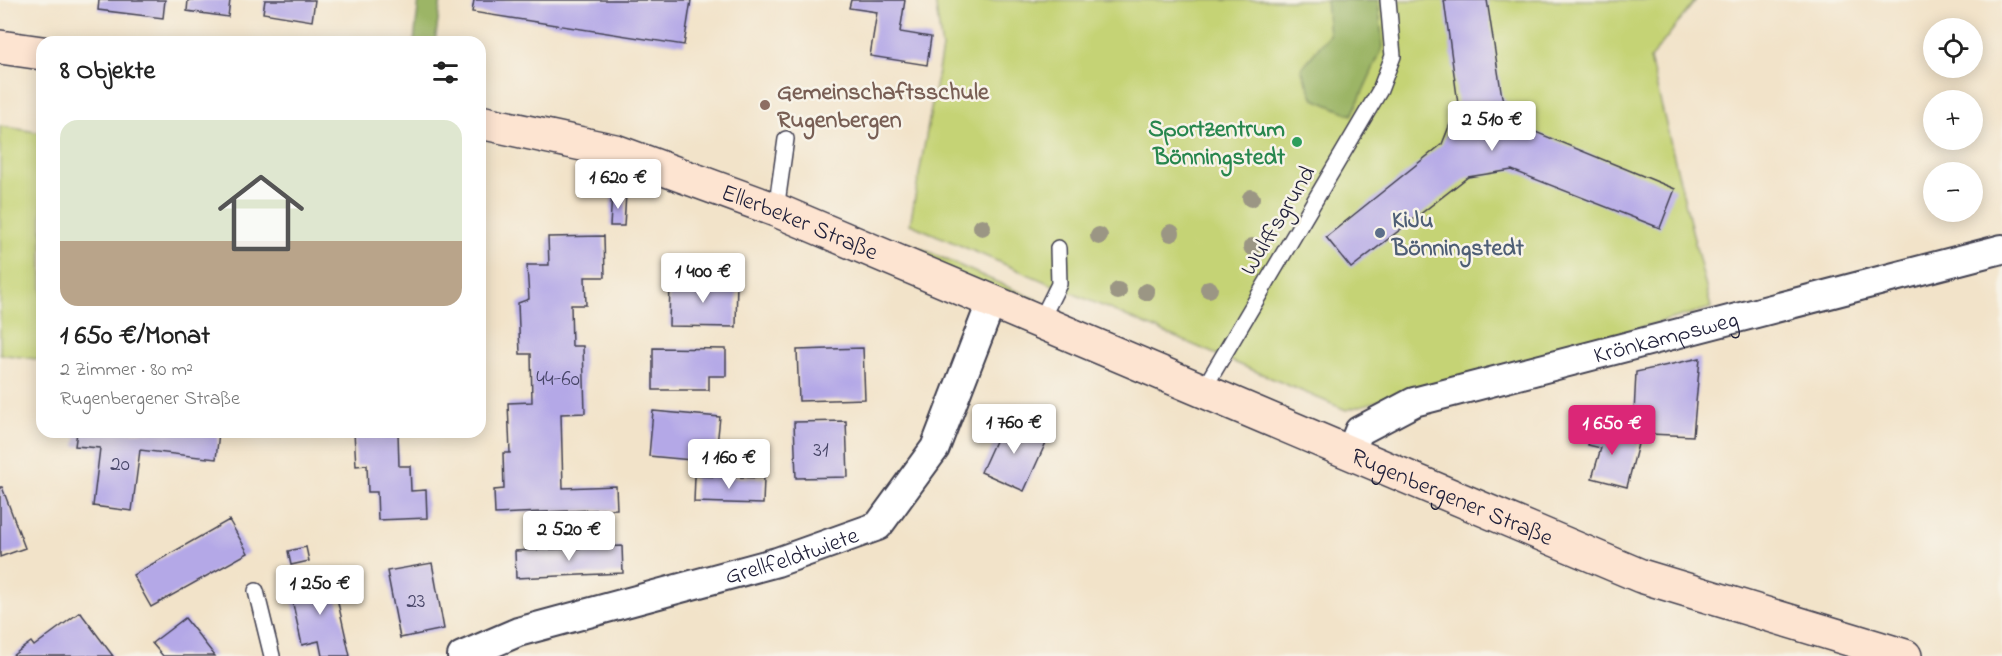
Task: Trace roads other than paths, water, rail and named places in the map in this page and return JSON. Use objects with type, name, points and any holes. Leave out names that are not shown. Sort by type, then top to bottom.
[{"type":"main road","points":[[0,47],[36,52]]},
{"type":"main road","name":"Ellerbeker Straße","points":[[486,123],[615,151],[776,210],[1000,307]]},
{"type":"main road","name":"Rugenbergener Straße","points":[[1000,307],[1203,390],[1641,576],[1905,656]]},
{"type":"street","name":"Krönkampsweg","points":[[1350,453],[1359,431],[1414,402],[2002,249]]},
{"type":"street","name":"Grellfeldtwiete","points":[[462,656],[518,632],[777,562],[878,526],[935,448],[1000,307]]},
{"type":"lane","name":"Wulffsgrund","points":[[1203,390],[1380,90],[1394,56],[1388,0]]},
{"type":"lane","points":[[776,210],[786,139]]},
{"type":"lane","points":[[1040,322],[1059,284],[1058,248]]},
{"type":"lane","points":[[256,591],[272,656]]},
{"type":"place","name":"Gemeinschaftsschule Rugenbergen","points":[[765,105]]},
{"type":"place","name":"Sportzentrum Bönningstedt","points":[[1297,142]]},
{"type":"place","name":"KiJu Bönningstedt","points":[[1380,233]]}]
